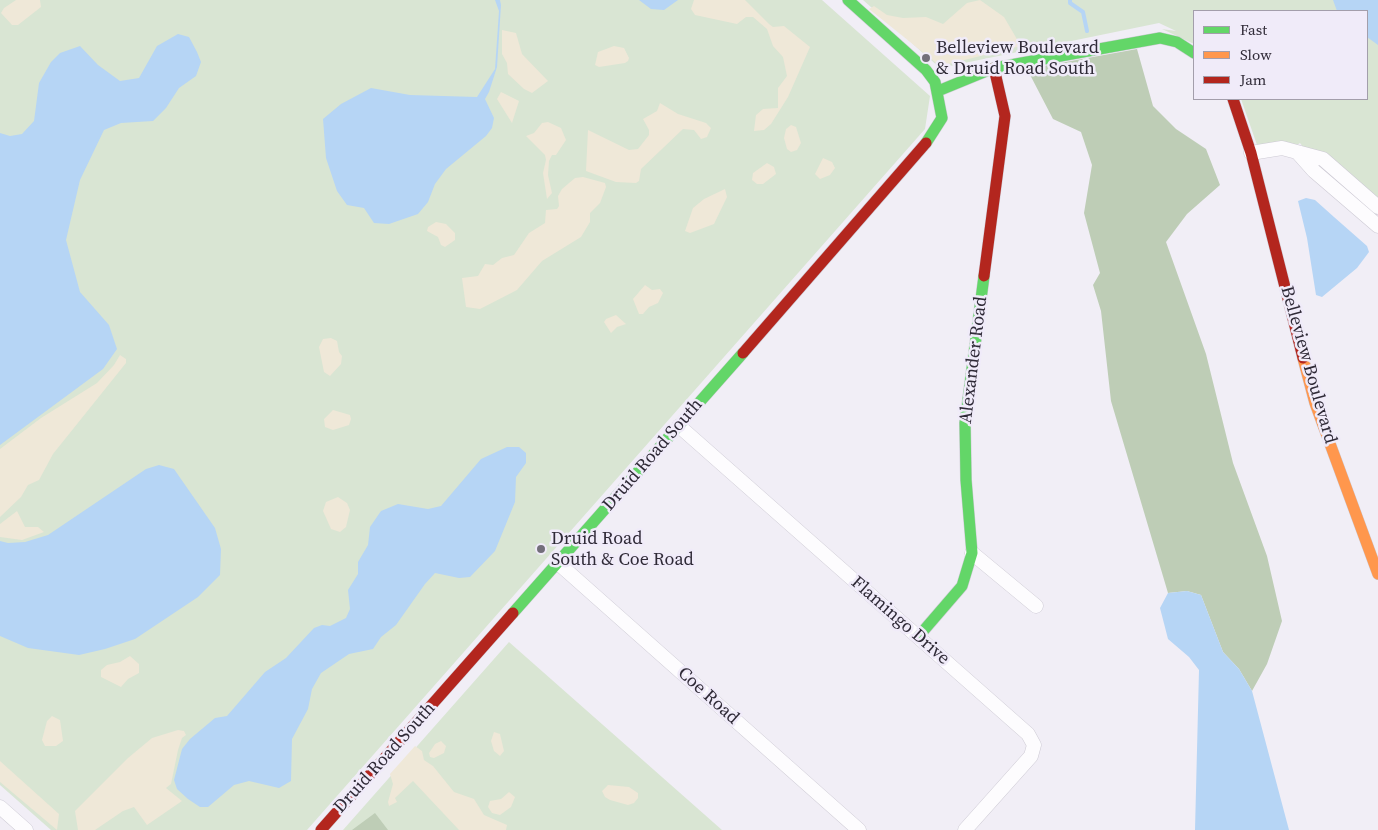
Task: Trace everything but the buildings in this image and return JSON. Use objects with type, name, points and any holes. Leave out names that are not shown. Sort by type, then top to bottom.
[{"type":"street","points":[[848,0],[926,70],[938,91],[994,68],[1160,38],[1177,42],[1193,52]]},
{"type":"street","name":"Alexander Road","points":[[918,637],[962,586],[972,553],[966,480],[965,423],[1005,116],[994,68]]},
{"type":"street","name":"Druid Road South","points":[[321,830],[679,426],[932,136],[942,118],[938,91]]},
{"type":"street","name":"Belleview Boulevard","points":[[1233,100],[1251,153],[1316,403],[1378,574]]},
{"type":"street","points":[[1251,153],[1282,148],[1322,159],[1378,208]]},
{"type":"street","points":[[1298,153],[1314,171],[1378,226]]},
{"type":"street","name":"Flamingo Drive","points":[[679,426],[1028,734],[1034,745],[1031,756],[965,830]]},
{"type":"street","points":[[972,553],[1036,606]]},
{"type":"street","name":"Coe Road","points":[[558,563],[858,830]]},
{"type":"street","points":[[0,808],[26,830]]},
{"type":"green space","points":[[0,0],[822,0],[930,96],[925,129],[307,830],[51,830],[0,785]]},
{"type":"green space","points":[[863,0],[1378,0],[1378,198],[1335,161],[1303,147],[1300,143],[1297,145],[1282,141],[1257,145],[1241,100],[1368,100],[1368,10],[1193,10],[1193,44],[1162,29],[1176,31],[1159,23],[940,68]]},
{"type":"green space","points":[[1137,49],[1153,106],[1176,129],[1206,149],[1220,185],[1187,214],[1166,242],[1206,354],[1233,463],[1267,556],[1282,621],[1267,664],[1252,691],[1239,669],[1223,652],[1201,595],[1187,591],[1168,593],[1111,401],[1101,311],[1093,285],[1100,273],[1084,213],[1092,165],[1081,132],[1053,119],[1027,69]]},
{"type":"green space","points":[[509,642],[722,830],[343,830]]},
{"type":"green space","points":[[375,813],[388,830],[352,830]]},
{"type":"sand","points":[[16,0],[40,0],[41,7],[18,25],[12,25],[1,13],[4,8]]},
{"type":"sand","points":[[694,0],[745,0],[773,27],[784,26],[810,47],[788,97],[771,124],[764,130],[754,131],[756,115],[763,109],[778,108],[778,88],[787,76],[783,57],[773,46],[767,29],[753,17],[746,17],[737,24],[695,15],[691,9]]},
{"type":"sand","points":[[980,0],[1004,17],[1021,46],[940,66],[869,9],[874,6],[887,15],[903,18],[926,17],[943,24],[967,3]]},
{"type":"sand","points":[[502,30],[516,33],[522,54],[548,81],[532,93],[524,89],[508,74],[507,63],[502,54]]},
{"type":"sand","points":[[614,46],[624,48],[629,58],[628,61],[599,67],[595,65],[598,52]]},
{"type":"sand","points":[[501,92],[519,101],[512,123],[497,99]]},
{"type":"sand","points":[[660,103],[678,114],[706,123],[711,128],[707,137],[701,139],[694,130],[683,129],[641,169],[639,181],[636,183],[616,182],[586,171],[588,130],[629,150],[638,149],[649,135],[649,130],[643,119],[657,111]]},
{"type":"sand","points":[[548,122],[561,128],[566,140],[556,155],[552,155],[549,161],[548,175],[552,193],[547,199],[543,173],[546,160],[545,155],[526,136],[534,133],[542,123]]},
{"type":"sand","points":[[791,125],[796,127],[801,143],[797,150],[791,152],[787,149],[784,138],[786,129]]},
{"type":"sand","points":[[823,158],[832,162],[835,168],[830,175],[820,179],[815,174]]},
{"type":"sand","points":[[767,163],[774,167],[776,174],[763,184],[757,184],[752,180],[753,173]]},
{"type":"sand","points":[[583,177],[605,183],[606,187],[600,203],[590,213],[590,222],[581,237],[542,261],[517,290],[480,309],[466,307],[462,278],[478,276],[485,264],[493,265],[502,258],[514,255],[529,233],[545,223],[546,210],[557,209],[559,206],[558,196],[562,189],[575,178]]},
{"type":"sand","points":[[725,189],[727,197],[714,224],[690,233],[685,231],[693,208],[704,199]]},
{"type":"sand","points":[[436,222],[446,224],[455,233],[455,240],[445,247],[441,245],[438,237],[427,231],[428,227]]},
{"type":"sand","points":[[645,285],[652,290],[660,289],[663,293],[658,303],[649,307],[643,314],[639,314],[633,299]]},
{"type":"sand","points":[[616,315],[626,324],[617,327],[611,333],[604,322],[606,319]]},
{"type":"sand","points":[[331,338],[337,341],[339,352],[342,356],[341,364],[330,376],[324,372],[319,347],[323,339]]},
{"type":"sand","points":[[120,355],[126,359],[126,363],[53,454],[39,480],[28,485],[21,497],[0,517],[0,449],[41,418],[97,383],[114,365]]},
{"type":"sand","points":[[333,410],[350,415],[349,425],[333,430],[325,427],[324,419]]},
{"type":"sand","points":[[338,497],[347,503],[350,510],[346,527],[340,532],[331,529],[323,511],[326,502]]},
{"type":"sand","points":[[17,511],[25,527],[38,527],[44,532],[22,540],[0,537],[0,524]]},
{"type":"sand","points":[[130,656],[139,664],[139,673],[128,679],[121,687],[101,677],[101,670],[107,665],[120,662]]},
{"type":"sand","points":[[52,716],[60,720],[63,741],[56,746],[45,746],[42,740],[47,721]]},
{"type":"sand","points":[[178,730],[184,731],[186,735],[182,738],[178,750],[171,784],[166,788],[182,801],[147,825],[134,807],[123,811],[95,830],[78,830],[75,811],[128,758],[152,738]]},
{"type":"sand","points":[[494,732],[500,734],[504,751],[500,756],[494,751],[491,741]]},
{"type":"sand","points":[[441,741],[446,746],[444,753],[434,758],[430,757],[429,753],[435,744]]},
{"type":"sand","points":[[415,746],[422,751],[424,760],[433,766],[454,792],[474,799],[484,815],[507,825],[506,830],[459,830],[413,781],[395,798],[397,802],[389,806],[388,802],[393,784],[390,774]]},
{"type":"sand","points":[[0,761],[59,814],[57,830],[0,782]]},
{"type":"sand","points":[[608,785],[629,787],[638,793],[638,798],[634,803],[628,805],[610,800],[605,797],[602,791]]},
{"type":"sand","points":[[509,792],[515,797],[511,807],[500,815],[492,813],[488,807],[490,801],[501,799]]},
{"type":"water","points":[[495,0],[500,0],[501,5],[497,67],[485,99],[494,118],[492,128],[486,136],[446,169],[435,184],[428,202],[418,214],[389,224],[374,223],[364,208],[347,205],[337,191],[326,158],[323,119],[341,104],[371,88],[410,95],[477,97],[495,69],[499,11]]},
{"type":"water","points":[[639,0],[678,0],[664,10],[651,9]]},
{"type":"water","points":[[1333,0],[1378,0],[1378,45],[1368,38],[1368,10],[1337,10]]},
{"type":"water","points":[[178,34],[189,37],[197,52],[201,62],[196,76],[179,88],[166,108],[153,121],[121,123],[104,130],[80,180],[66,240],[80,292],[109,325],[117,349],[103,369],[0,445],[0,133],[10,136],[22,134],[34,121],[39,83],[51,62],[60,53],[80,46],[98,65],[120,81],[139,78],[157,46]]},
{"type":"water","points":[[1306,198],[1315,200],[1367,246],[1369,252],[1357,268],[1322,297],[1316,295],[1307,238],[1298,201]]},
{"type":"water","points":[[507,447],[519,447],[526,453],[526,463],[516,477],[515,502],[495,551],[470,577],[459,578],[435,573],[396,625],[381,637],[373,649],[349,654],[321,673],[312,689],[308,709],[292,739],[291,781],[279,788],[249,781],[234,785],[208,807],[200,807],[177,789],[174,780],[182,749],[190,739],[215,718],[227,716],[265,672],[286,658],[314,628],[322,625],[330,626],[346,618],[350,609],[348,590],[358,574],[358,562],[368,545],[370,527],[381,511],[398,504],[428,509],[441,506],[481,459]]},
{"type":"water","points":[[159,465],[174,469],[215,528],[221,549],[220,575],[198,597],[135,639],[105,649],[79,655],[28,648],[0,636],[0,541],[8,543],[25,542],[48,535],[146,469]]},
{"type":"water","points":[[1187,591],[1201,595],[1223,652],[1239,669],[1252,691],[1289,830],[1195,830],[1199,670],[1189,657],[1168,639],[1160,608],[1168,593]]},
{"type":"waterway","points":[[1070,0],[1070,3],[1083,12],[1087,31]]},
{"type":"traffic: fast","points":[[848,0],[926,70],[935,82],[942,118],[926,143]]},
{"type":"traffic: fast","points":[[938,91],[994,68],[1160,38],[1177,42],[1193,52]]},
{"type":"traffic: fast","points":[[918,637],[962,586],[972,553],[966,480],[965,423],[984,276]]},
{"type":"traffic: fast","points":[[513,613],[743,353]]},
{"type":"traffic: slow","points":[[1303,358],[1315,403],[1378,574]]},
{"type":"traffic: jam","points":[[984,276],[1005,116],[994,68]]},
{"type":"traffic: jam","points":[[1233,100],[1251,153],[1303,358]]},
{"type":"traffic: jam","points":[[743,353],[926,143]]},
{"type":"traffic: jam","points":[[321,830],[513,613]]},
{"type":"place","name":"Belleview Boulevard & Druid Road South","points":[[926,58]]},
{"type":"place","name":"Druid Road South & Coe Road","points":[[541,549]]}]
